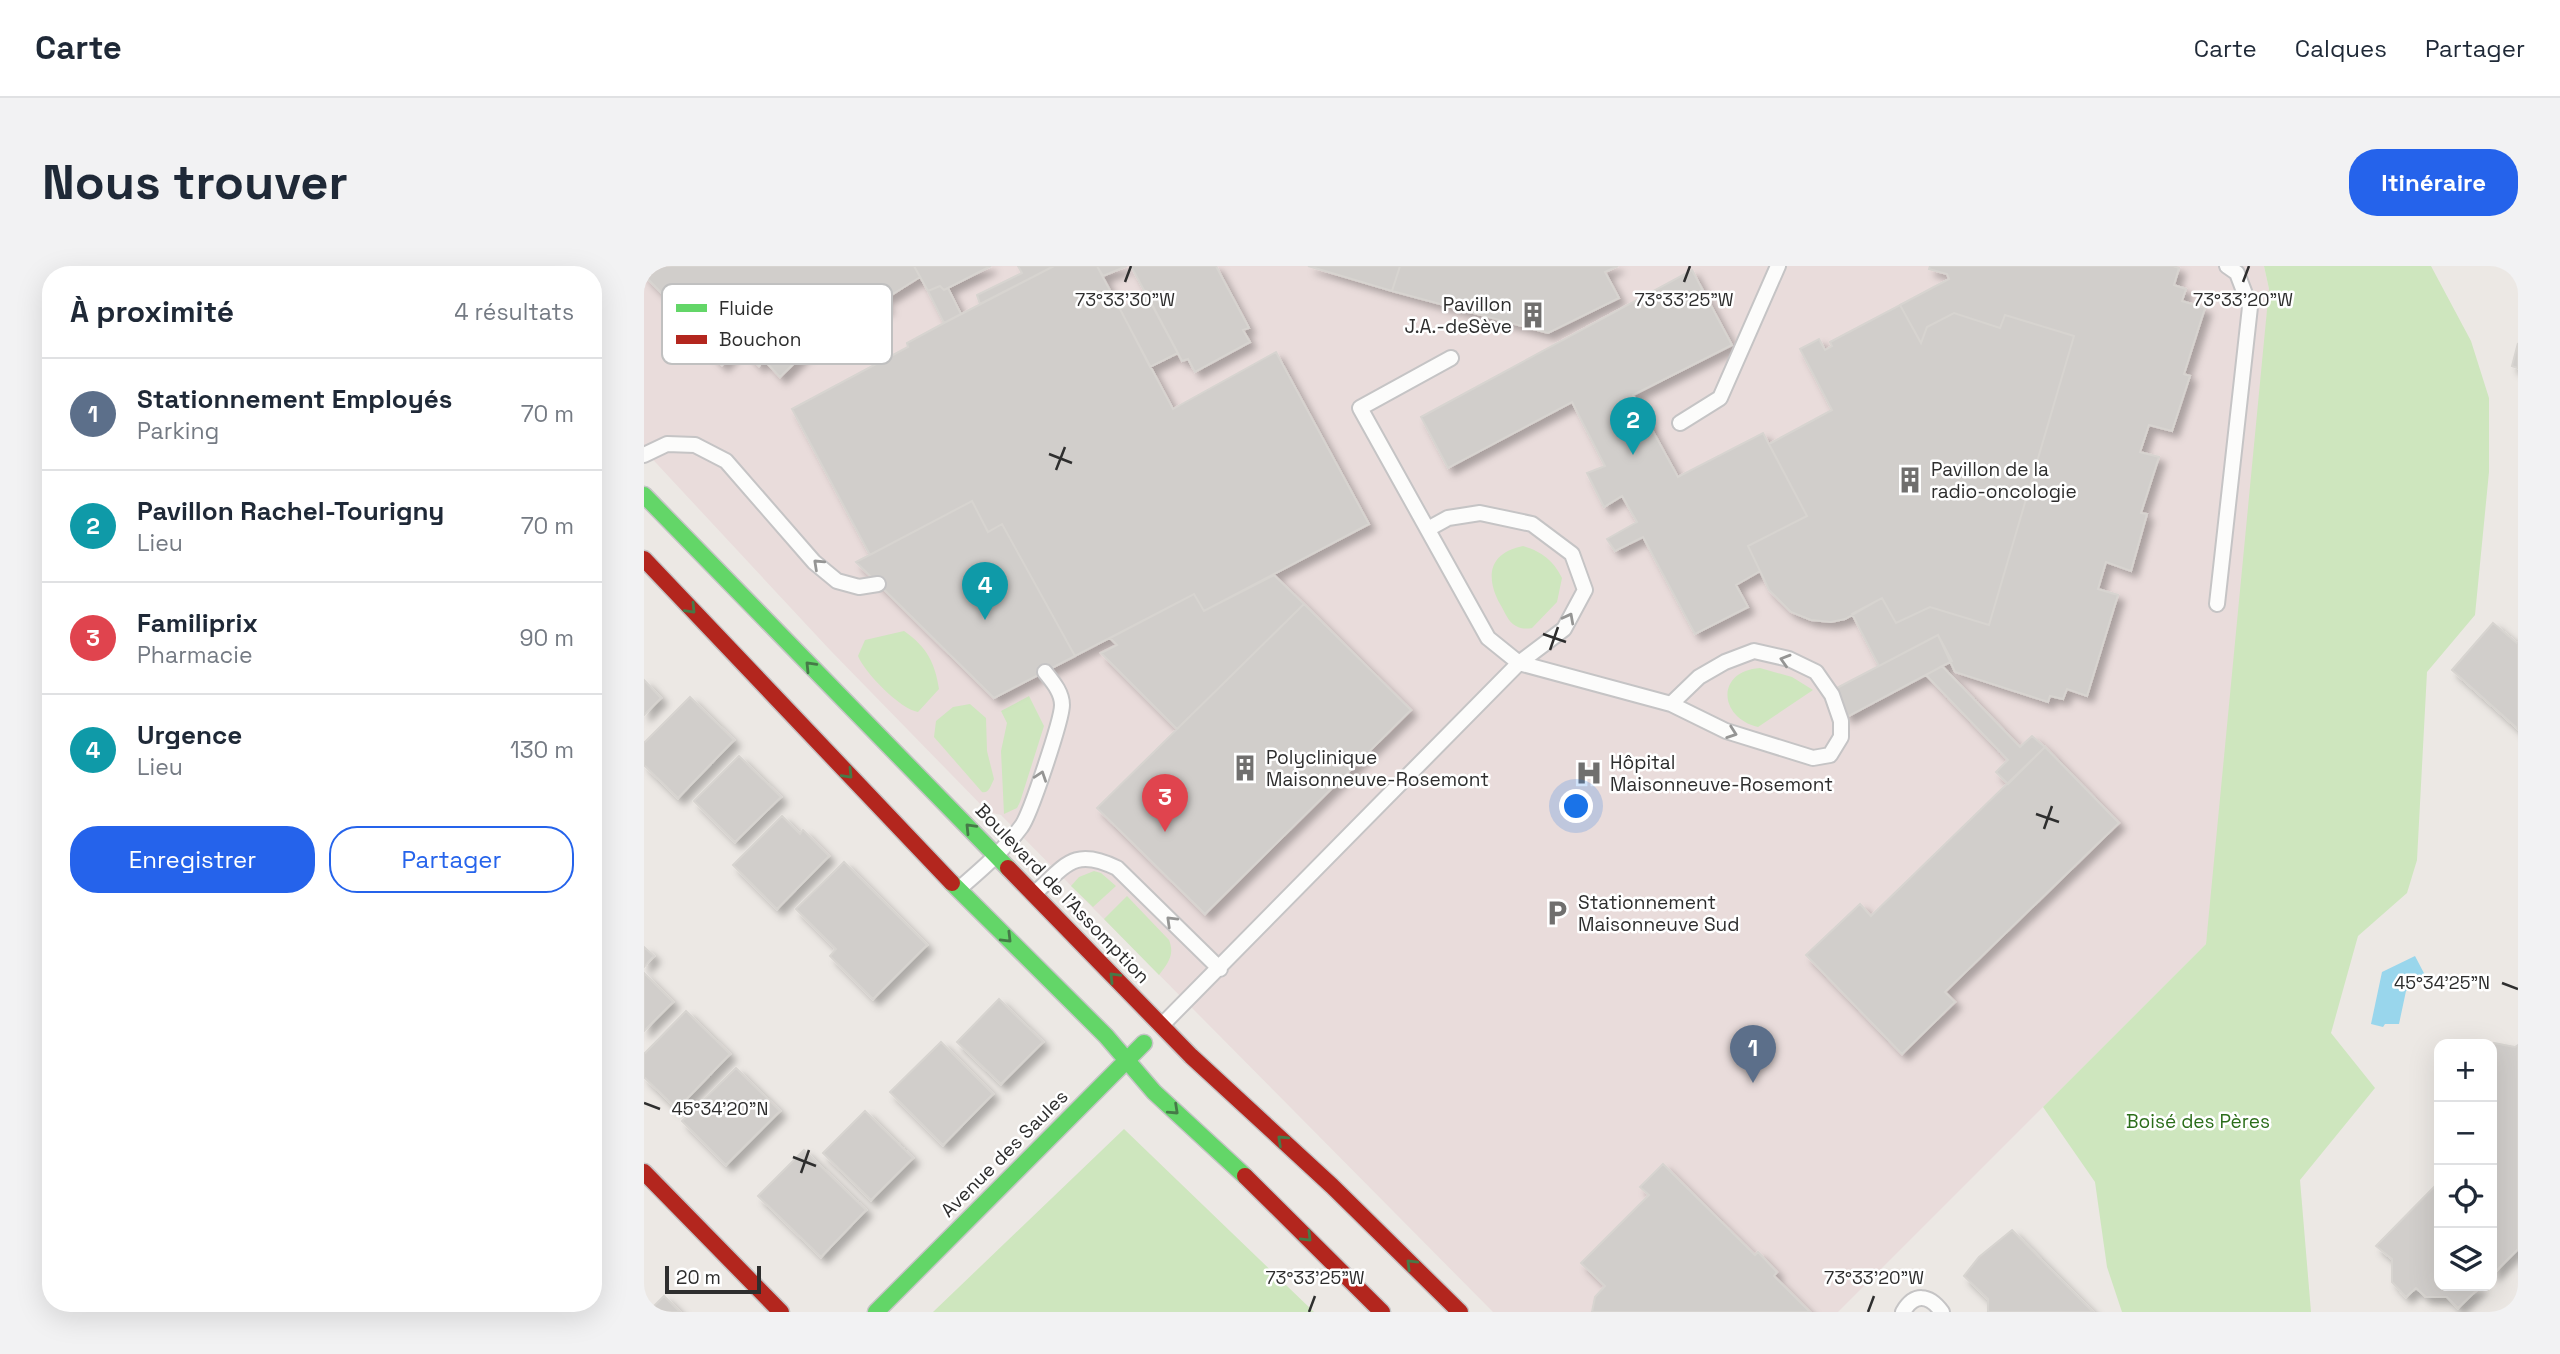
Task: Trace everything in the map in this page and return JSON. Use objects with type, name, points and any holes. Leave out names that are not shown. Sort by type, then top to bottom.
[{"type":"street","name":"Boulevard de l'Assomption","points":[[644,495],[1191,1056],[1332,1186],[1460,1312]]},
{"type":"street","points":[[644,559],[958,890],[1106,1035],[1154,1092],[1259,1189],[1381,1312]]},
{"type":"street","name":"Avenue des Saules","points":[[876,1312],[1162,1025]]},
{"type":"street","points":[[644,1172],[781,1312]]},
{"type":"lane","points":[[1680,422],[1720,398],[1778,266]]},
{"type":"lane","points":[[2217,604],[2250,307],[2238,273],[2227,266]]},
{"type":"lane","points":[[1451,358],[1360,408],[1488,638],[1519,663],[1671,704],[1726,731],[1813,758],[1830,755],[1841,737],[1841,722],[1832,695],[1816,672],[1788,659],[1754,652],[1725,662],[1699,677],[1671,704]]},
{"type":"lane","points":[[644,454],[667,444],[695,445],[726,461],[814,562],[837,581],[859,587],[878,584]]},
{"type":"lane","points":[[1162,1025],[1519,663],[1564,629],[1584,590],[1572,554],[1532,524],[1480,513],[1448,518],[1428,528]]},
{"type":"lane","points":[[958,890],[997,855],[1024,825],[1057,729],[1062,703],[1055,685],[1045,672]]},
{"type":"lane","points":[[1035,894],[1074,860],[1086,858],[1102,861],[1116,868],[1220,969]]},
{"type":"lane","points":[[1903,1312],[1909,1302],[1920,1298],[1931,1301],[1942,1312]]},
{"type":"shaded area","name":"Hôpital Maisonneuve-Rosemont","points":[[644,266],[2264,266],[2269,289],[2235,707],[2206,944],[1838,1312],[1493,1312],[1001,815],[988,812],[830,650],[644,450]]},
{"type":"green space","name":"Boisé des Pères","points":[[2264,266],[2431,266],[2471,341],[2489,398],[2489,472],[2475,615],[2427,672],[2417,860],[2407,893],[2358,936],[2331,1033],[2375,1088],[2300,1180],[2311,1312],[2122,1312],[2107,1267],[2095,1182],[2043,1107],[2206,944],[2269,289]]},
{"type":"green space","points":[[1523,546],[1546,558],[1562,578],[1557,602],[1528,629],[1518,627],[1509,619],[1492,584],[1493,567],[1497,560],[1512,549]]},
{"type":"green space","points":[[904,631],[919,643],[929,656],[939,689],[918,712],[902,704],[884,689],[858,656],[865,640]]},
{"type":"green space","points":[[1760,668],[1792,677],[1813,690],[1758,727],[1735,714],[1727,695],[1729,685],[1736,677],[1746,671]]},
{"type":"green space","points":[[1029,696],[1044,726],[1020,802],[1017,808],[1004,814],[1001,751],[1007,723],[1001,711]]},
{"type":"green space","points":[[970,704],[986,718],[987,751],[994,779],[986,792],[982,792],[934,737],[936,721],[953,707]]},
{"type":"green space","points":[[1094,871],[1101,873],[1116,886],[1093,907],[1071,886],[1079,877]]},
{"type":"green space","points":[[1127,896],[1169,940],[1171,955],[1159,975],[1104,919]]},
{"type":"green space","points":[[1124,1129],[1314,1312],[933,1312]]},
{"type":"water","points":[[2415,956],[2427,979],[2406,991],[2399,1024],[2385,1024],[2383,1027],[2371,1024],[2382,972]]},
{"type":"building","points":[[644,266],[914,266],[920,277],[892,295],[892,284],[662,284],[662,294],[644,275]]},
{"type":"building","points":[[914,266],[991,266],[944,290],[940,286],[928,291]]},
{"type":"building","points":[[1018,266],[1054,266],[980,304],[977,295],[1022,273]]},
{"type":"building","points":[[1054,266],[1097,266],[1173,409],[1276,352],[1369,524],[1204,611],[1194,594],[1075,656],[1002,524],[988,532],[972,501],[870,555],[792,409],[876,364],[892,364],[892,356],[908,347],[907,343]]},
{"type":"building","points":[[1097,266],[1127,266],[1103,276]]},
{"type":"building","points":[[1131,266],[1216,266],[1249,328],[1243,330],[1250,342],[1195,372],[1188,359],[1182,361]]},
{"type":"building","points":[[1308,266],[1400,266],[1392,291]]},
{"type":"building","name":"Pavillon J.A.-deSève","points":[[1400,266],[1618,266],[1605,272],[1619,298],[1548,333],[1392,291]]},
{"type":"building","points":[[1930,266],[2173,266],[2179,268],[2174,285],[2186,289],[2182,301],[2205,308],[2184,374],[2190,376],[2172,431],[2149,425],[2140,452],[2159,457],[2141,513],[2147,514],[2131,571],[2106,562],[2098,589],[2118,595],[2087,696],[2067,689],[2063,699],[2050,696],[2048,702],[1955,672],[1938,635],[1879,666],[1852,614],[1882,598],[1896,623],[1930,607],[1989,625],[2074,336],[2005,315],[2000,328],[1954,313],[1927,327],[1921,343],[1900,305],[1949,279],[1947,274],[1929,269]]},
{"type":"building","points":[[1692,270],[1732,345],[1633,395],[1678,477],[1763,433],[1807,516],[1748,546],[1760,571],[1736,585],[1748,607],[1695,634],[1643,537],[1615,551],[1607,539],[1637,522],[1622,496],[1604,507],[1587,473],[1605,466],[1572,402],[1448,468],[1421,417]]},
{"type":"building","points":[[940,286],[944,290],[948,288],[961,314],[944,323],[928,291]]},
{"type":"building","points":[[1147,295],[1178,353],[1150,367],[1120,309]]},
{"type":"building","name":"Pavillon de la radio-oncologie","points":[[1900,305],[1921,343],[1927,327],[1954,313],[2000,328],[2005,315],[2074,336],[1989,625],[1930,607],[1896,623],[1882,598],[1845,619],[1831,622],[1811,620],[1791,612],[1769,590],[1748,546],[1807,516],[1769,444],[1832,410],[1800,349],[1819,339],[1825,350],[1832,346],[1830,342]]},
{"type":"building","points":[[2518,343],[2518,368],[2512,366]]},
{"type":"building","points":[[768,364],[793,364],[780,377]]},
{"type":"building","points":[[972,501],[988,532],[1002,524],[1075,656],[994,698],[856,562]]},
{"type":"building","points":[[1274,575],[1304,604],[1177,729],[1101,653],[1117,645],[1110,638],[1194,594],[1204,611]]},
{"type":"building","name":"Polyclinique Maisonneuve-Rosemont","points":[[1304,604],[1411,710],[1205,914],[1097,808]]},
{"type":"building","points":[[2493,623],[2518,644],[2518,729],[2452,670]]},
{"type":"building","points":[[1938,635],[1952,661],[1847,717],[1833,690]]},
{"type":"building","points":[[1942,666],[2020,747],[2032,736],[2045,747],[2008,784],[1996,772],[2008,760],[1926,675]]},
{"type":"building","points":[[644,680],[661,698],[644,715]]},
{"type":"building","points":[[690,697],[734,740],[678,798],[644,765],[644,743]]},
{"type":"building","points":[[2045,747],[2119,823],[1945,992],[1955,1002],[1902,1054],[1806,955],[1860,904],[1871,916]]},
{"type":"building","points":[[739,756],[781,797],[735,842],[694,801]]},
{"type":"building","points":[[782,816],[800,834],[803,830],[829,856],[777,909],[733,865]]},
{"type":"building","points":[[844,862],[927,945],[873,999],[830,956],[836,949],[796,909]]},
{"type":"building","points":[[644,947],[654,956],[644,967]]},
{"type":"building","points":[[644,973],[673,1002],[644,1031]]},
{"type":"building","points":[[999,999],[1043,1042],[1001,1084],[957,1042]]},
{"type":"building","points":[[686,1011],[730,1054],[677,1109],[644,1077],[644,1054]]},
{"type":"building","points":[[941,1042],[993,1094],[943,1145],[890,1092]]},
{"type":"building","points":[[2497,1044],[2515,1047],[2518,1045],[2518,1249],[2497,1270]]},
{"type":"building","points":[[736,1068],[780,1111],[726,1165],[682,1121]]},
{"type":"building","points":[[865,1111],[913,1158],[871,1200],[823,1153]]},
{"type":"building","points":[[804,1150],[866,1210],[821,1257],[758,1196]]},
{"type":"building","points":[[1663,1164],[1755,1255],[1758,1252],[1777,1272],[1774,1276],[1810,1312],[1592,1312],[1595,1297],[1605,1286],[1581,1263],[1649,1195],[1640,1187]]},
{"type":"building","points":[[2434,1187],[2434,1291],[2476,1291],[2458,1308],[2447,1297],[2426,1297],[2416,1288],[2406,1297],[2392,1282],[2392,1259],[2376,1246]]},
{"type":"building","points":[[2012,1230],[2093,1312],[1988,1312],[1988,1299],[1964,1276],[1979,1257]]},
{"type":"building","points":[[664,1296],[680,1312],[648,1312]]},
{"type":"traffic: fast","points":[[644,495],[1008,868]]},
{"type":"traffic: fast","points":[[952,883],[1106,1036],[1154,1092],[1245,1176]]},
{"type":"traffic: fast","points":[[876,1312],[1144,1043]]},
{"type":"traffic: jam","points":[[644,559],[952,883]]},
{"type":"traffic: jam","points":[[1008,868],[1191,1056],[1332,1186],[1460,1312]]},
{"type":"traffic: jam","points":[[644,1172],[781,1312]]},
{"type":"traffic: jam","points":[[1245,1176],[1382,1312]]},
{"type":"place","name":"Pavillon J.A.-deSève","points":[[1533,315]]},
{"type":"place","name":"Pavillon Rachel-Tourigny","points":[[1633,455]]},
{"type":"place","name":"Pavillon de la radio-oncologie","points":[[1910,480]]},
{"type":"place","name":"Urgence","points":[[985,620]]},
{"type":"place","name":"Polyclinique Maisonneuve-Rosemont","points":[[1245,768]]},
{"type":"place","name":"Hôpital Maisonneuve-Rosemont","points":[[1589,773]]},
{"type":"place","name":"Familiprix","points":[[1165,832]]},
{"type":"place","name":"Stationnement Maisonneuve Sud","points":[[1557,913]]},
{"type":"place","name":"Stationnement Employés","points":[[1753,1083]]}]
